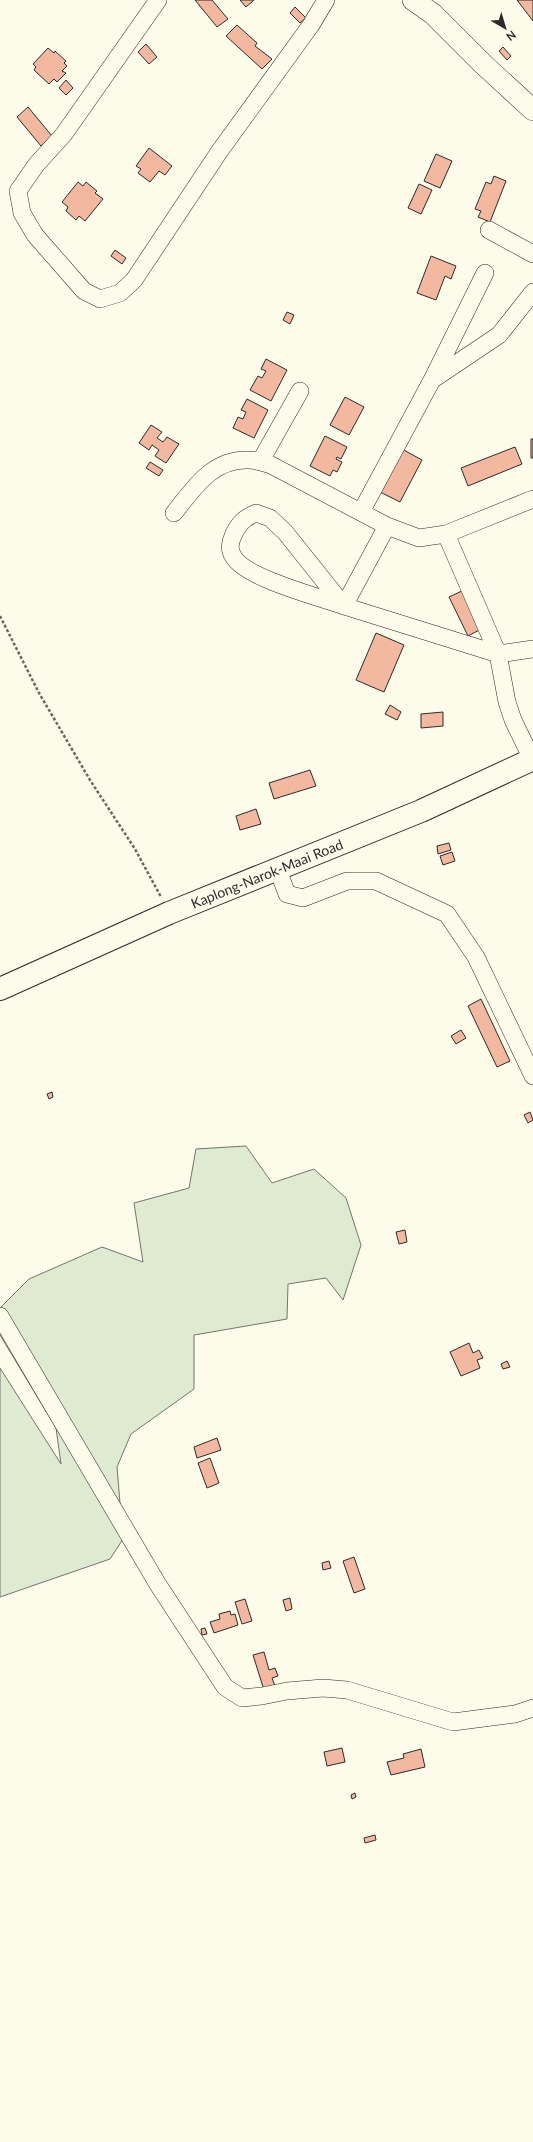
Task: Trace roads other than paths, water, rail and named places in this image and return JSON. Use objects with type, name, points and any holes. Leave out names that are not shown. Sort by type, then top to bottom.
[{"type":"highway","name":"Kaplong-Narok-Maai Road","points":[[0,989],[169,913],[421,811],[533,759]]},
{"type":"main road","points":[[413,0],[433,14],[483,64],[533,110]]},
{"type":"street","points":[[158,0],[73,121],[36,165],[18,191],[22,213],[35,235],[84,291],[100,299],[120,293],[134,280],[153,254],[177,212],[311,25],[326,0]]},
{"type":"street","points":[[489,230],[533,254]]},
{"type":"street","points":[[361,512],[432,380],[485,273]]},
{"type":"street","points":[[432,380],[500,335],[533,292]]},
{"type":"street","points":[[260,462],[300,391]]},
{"type":"street","points":[[174,513],[197,484],[212,469],[231,461],[250,460],[270,465],[388,526],[419,538],[446,534],[533,498]]},
{"type":"street","points":[[344,606],[285,532],[270,518],[256,513],[246,517],[236,527],[230,542],[233,556],[247,570],[263,578],[344,606],[498,654],[533,650]]},
{"type":"street","points":[[344,606],[388,526]]},
{"type":"street","points":[[446,534],[498,654],[507,702],[513,720],[533,759]]},
{"type":"street","points":[[278,870],[287,894],[303,898],[347,881],[376,881],[448,914],[476,957],[533,1076]]},
{"type":"street","points":[[0,1316],[157,1583],[225,1687],[242,1698],[286,1691],[323,1688],[348,1690],[453,1722],[515,1714],[533,1708]]}]
